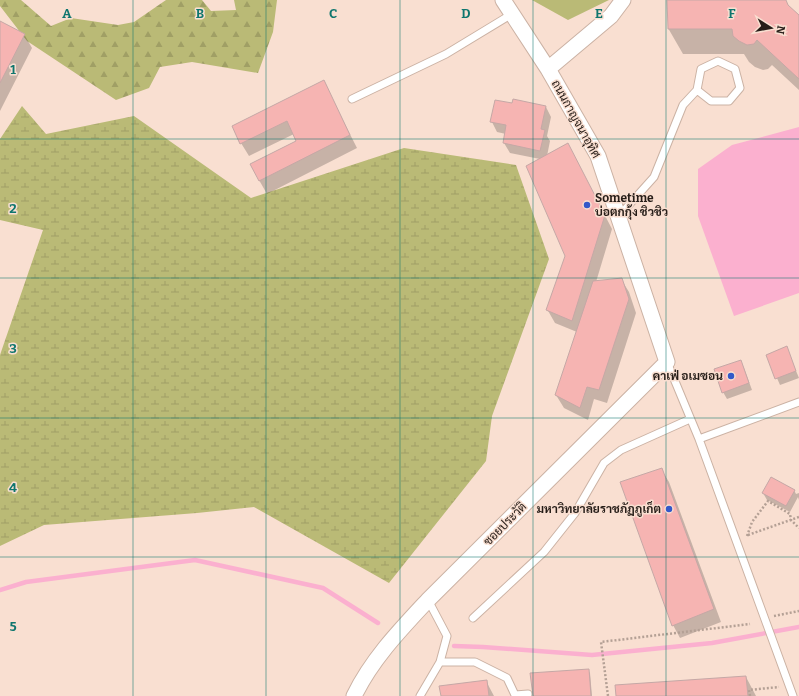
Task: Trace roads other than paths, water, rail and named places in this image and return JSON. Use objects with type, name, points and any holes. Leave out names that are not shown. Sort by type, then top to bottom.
[{"type":"street","name":"ถนนกาญจนาอุทิศ","points":[[503,0],[548,69],[598,156],[667,362]]},
{"type":"street","points":[[548,69],[611,16],[623,0]]},
{"type":"street","name":"ซอยประวัติ","points":[[354,696],[362,681],[392,638],[428,600],[667,362]]},
{"type":"lane","points":[[352,99],[446,54],[512,14]]},
{"type":"lane","points":[[619,216],[654,177],[683,105],[697,90],[701,69],[718,61],[735,69],[740,88],[729,101],[711,101],[697,90]]},
{"type":"lane","points":[[667,362],[699,439],[793,696]]},
{"type":"lane","points":[[699,439],[799,402]]},
{"type":"lane","points":[[473,618],[544,552],[575,513],[604,463],[621,450],[690,419]]},
{"type":"lane","points":[[420,696],[440,662],[447,636],[428,600]]},
{"type":"lane","points":[[440,662],[475,662],[508,678],[515,694],[528,694]]},
{"type":"waterway","points":[[0,590],[26,582],[195,560],[323,588],[378,623]]},
{"type":"waterway","points":[[454,646],[592,655],[712,643],[799,627]]},
{"type":"place","name":"Sometime บ่อตกกุ้ง ชิวชิว","points":[[587,205]]},
{"type":"place","name":"คาเฟ่ อเมซอน","points":[[731,376]]},
{"type":"place","name":"มหาวิทยาลัยราชภัฏภูเก็ต","points":[[669,509]]}]
